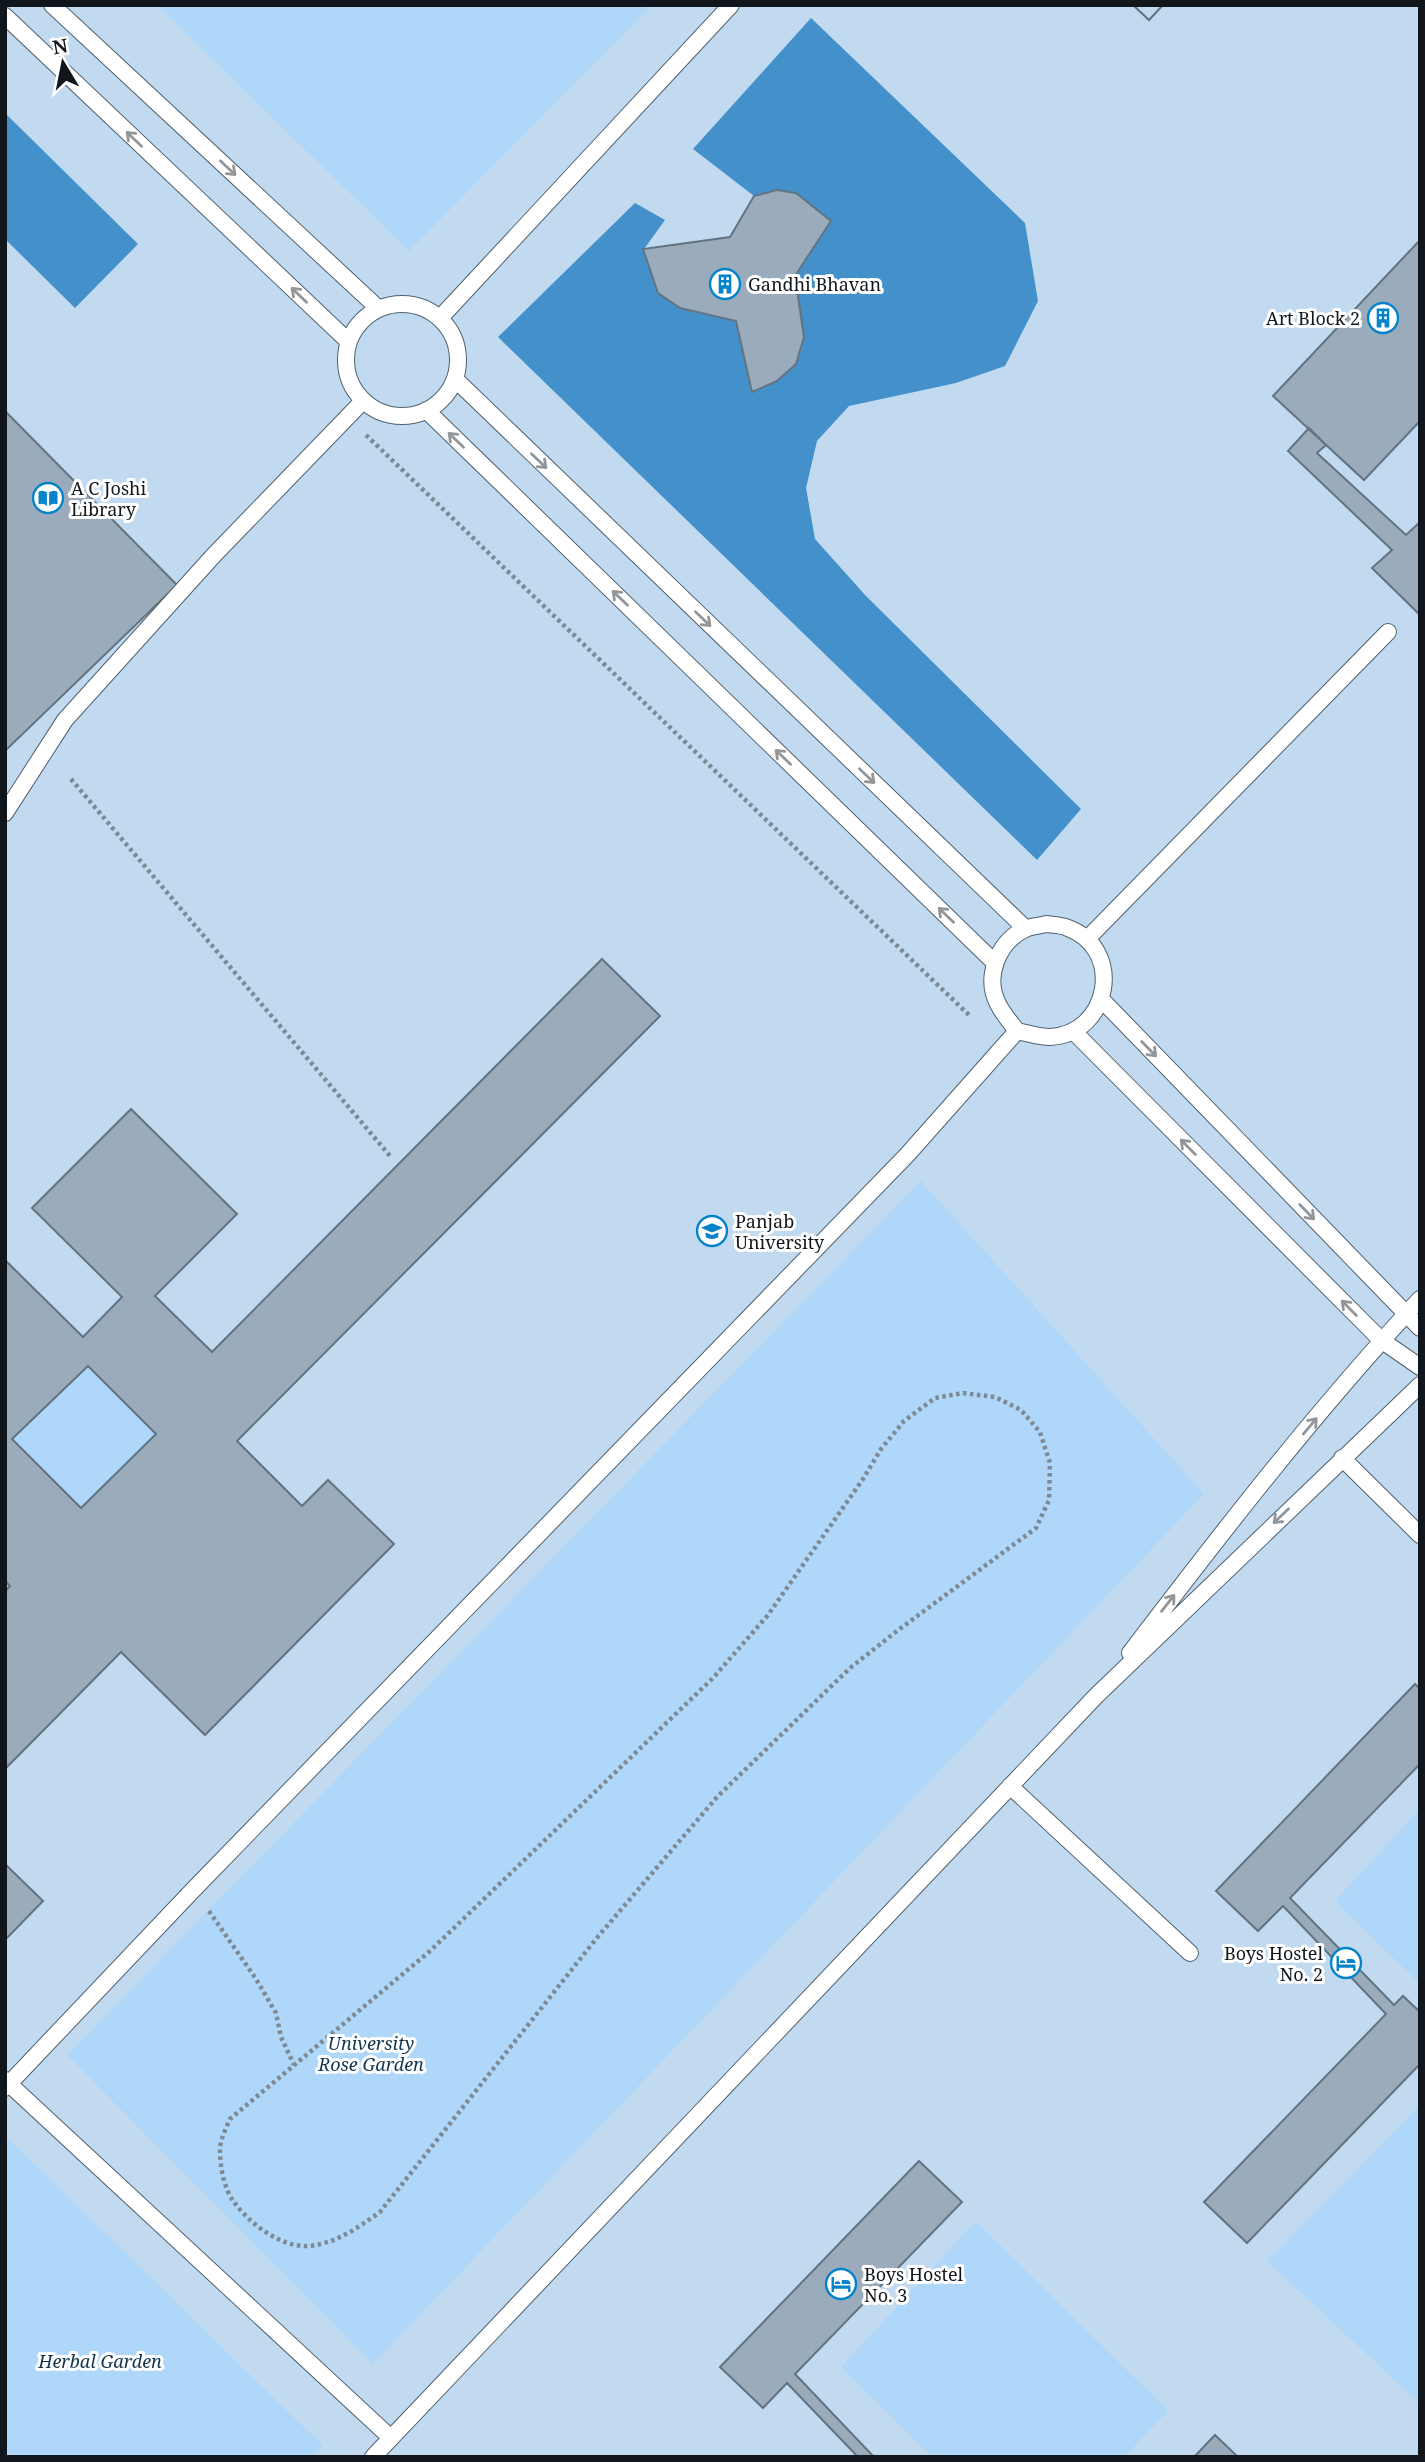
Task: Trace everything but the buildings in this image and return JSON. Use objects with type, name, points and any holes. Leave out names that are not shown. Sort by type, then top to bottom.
[{"type":"lane","points":[[52,5],[379,309]]},
{"type":"lane","points":[[440,318],[731,5]]},
{"type":"lane","points":[[5,16],[349,342]]},
{"type":"lane","points":[[400,304],[421,307],[440,318],[454,340],[458,358],[455,379],[443,398],[426,410],[404,416],[386,414],[363,401],[350,383],[345,362],[349,342],[360,322],[379,309],[400,304]]},
{"type":"lane","points":[[455,379],[1026,929]]},
{"type":"lane","points":[[5,813],[65,720],[214,555],[363,401]]},
{"type":"lane","points":[[426,410],[995,963]]},
{"type":"lane","points":[[1087,939],[1388,632]]},
{"type":"lane","points":[[1046,924],[1068,928],[1087,939],[1101,960],[1105,978],[1102,1000],[1090,1018],[1073,1031],[1051,1037],[1017,1031],[998,1004],[992,983],[995,963],[1007,942],[1026,929],[1046,924]]},
{"type":"lane","points":[[1102,1000],[1420,1328]]},
{"type":"lane","points":[[391,2438],[7,2084],[907,1155],[1017,1031]]},
{"type":"lane","points":[[1073,1031],[1381,1340],[1420,1367]]},
{"type":"lane","points":[[1096,1696],[1223,1531],[1381,1340],[1420,1299]]},
{"type":"lane","points":[[373,2457],[1096,1696],[1420,1385]]},
{"type":"lane","points":[[1342,1458],[1420,1535]]},
{"type":"lane","points":[[1010,1786],[1190,1953]]},
{"type":"path","points":[[348,417],[1003,1048]]},
{"type":"path","points":[[71,779],[390,1156]]},
{"type":"path","points":[[963,1393],[995,1396],[1021,1410],[1040,1432],[1051,1463],[1049,1500],[1036,1528],[887,1638],[850,1668],[786,1728],[717,1797],[596,1939],[380,2212],[344,2237],[305,2246],[278,2239],[258,2227],[233,2202],[223,2178],[220,2148],[230,2119],[294,2065],[429,1952],[713,1678],[768,1615],[881,1449],[904,1421],[935,1398],[963,1393]]},
{"type":"path","points":[[193,1890],[263,1990],[276,2013],[281,2037],[294,2065]]},
{"type":"shaded area","name":"Panjab University","points":[[5,5],[1420,5],[1420,2457],[5,2457]]},
{"type":"green space","points":[[157,5],[645,5],[648,9],[409,251]]},
{"type":"green space","name":"University Rose Garden","points":[[921,1181],[1204,1494],[373,2364],[67,2055]]},
{"type":"green space","points":[[88,1366],[156,1434],[81,1508],[12,1439]]},
{"type":"green space","points":[[1420,1809],[1420,1984],[1335,1901]]},
{"type":"green space","points":[[1420,2106],[1420,2404],[1267,2261]]},
{"type":"green space","name":"Herbal Garden","points":[[5,2135],[323,2446],[312,2457],[5,2457]]},
{"type":"green space","points":[[976,2221],[1168,2411],[1124,2457],[932,2457],[841,2367]]},
{"type":"water","points":[[811,18],[1025,223],[1038,301],[1005,366],[956,383],[849,406],[817,441],[806,488],[815,539],[866,596],[1081,809],[1037,860],[498,337],[635,203],[665,220],[644,249],[658,293],[680,308],[736,321],[752,392],[790,369],[798,358],[802,345],[794,266],[796,193],[777,190],[754,196],[693,149]]},
{"type":"water","points":[[5,113],[138,244],[75,308],[5,239]]},
{"type":"place","name":"Gandhi Bhavan","points":[[725,284]]},
{"type":"place","name":"Art Block 2","points":[[1383,318]]},
{"type":"place","name":"A C Joshi Library","points":[[48,498]]},
{"type":"place","name":"Panjab University","points":[[712,1231]]},
{"type":"place","name":"Boys Hostel No. 2","points":[[1346,1963]]},
{"type":"place","name":"Boys Hostel No. 3","points":[[841,2284]]}]
